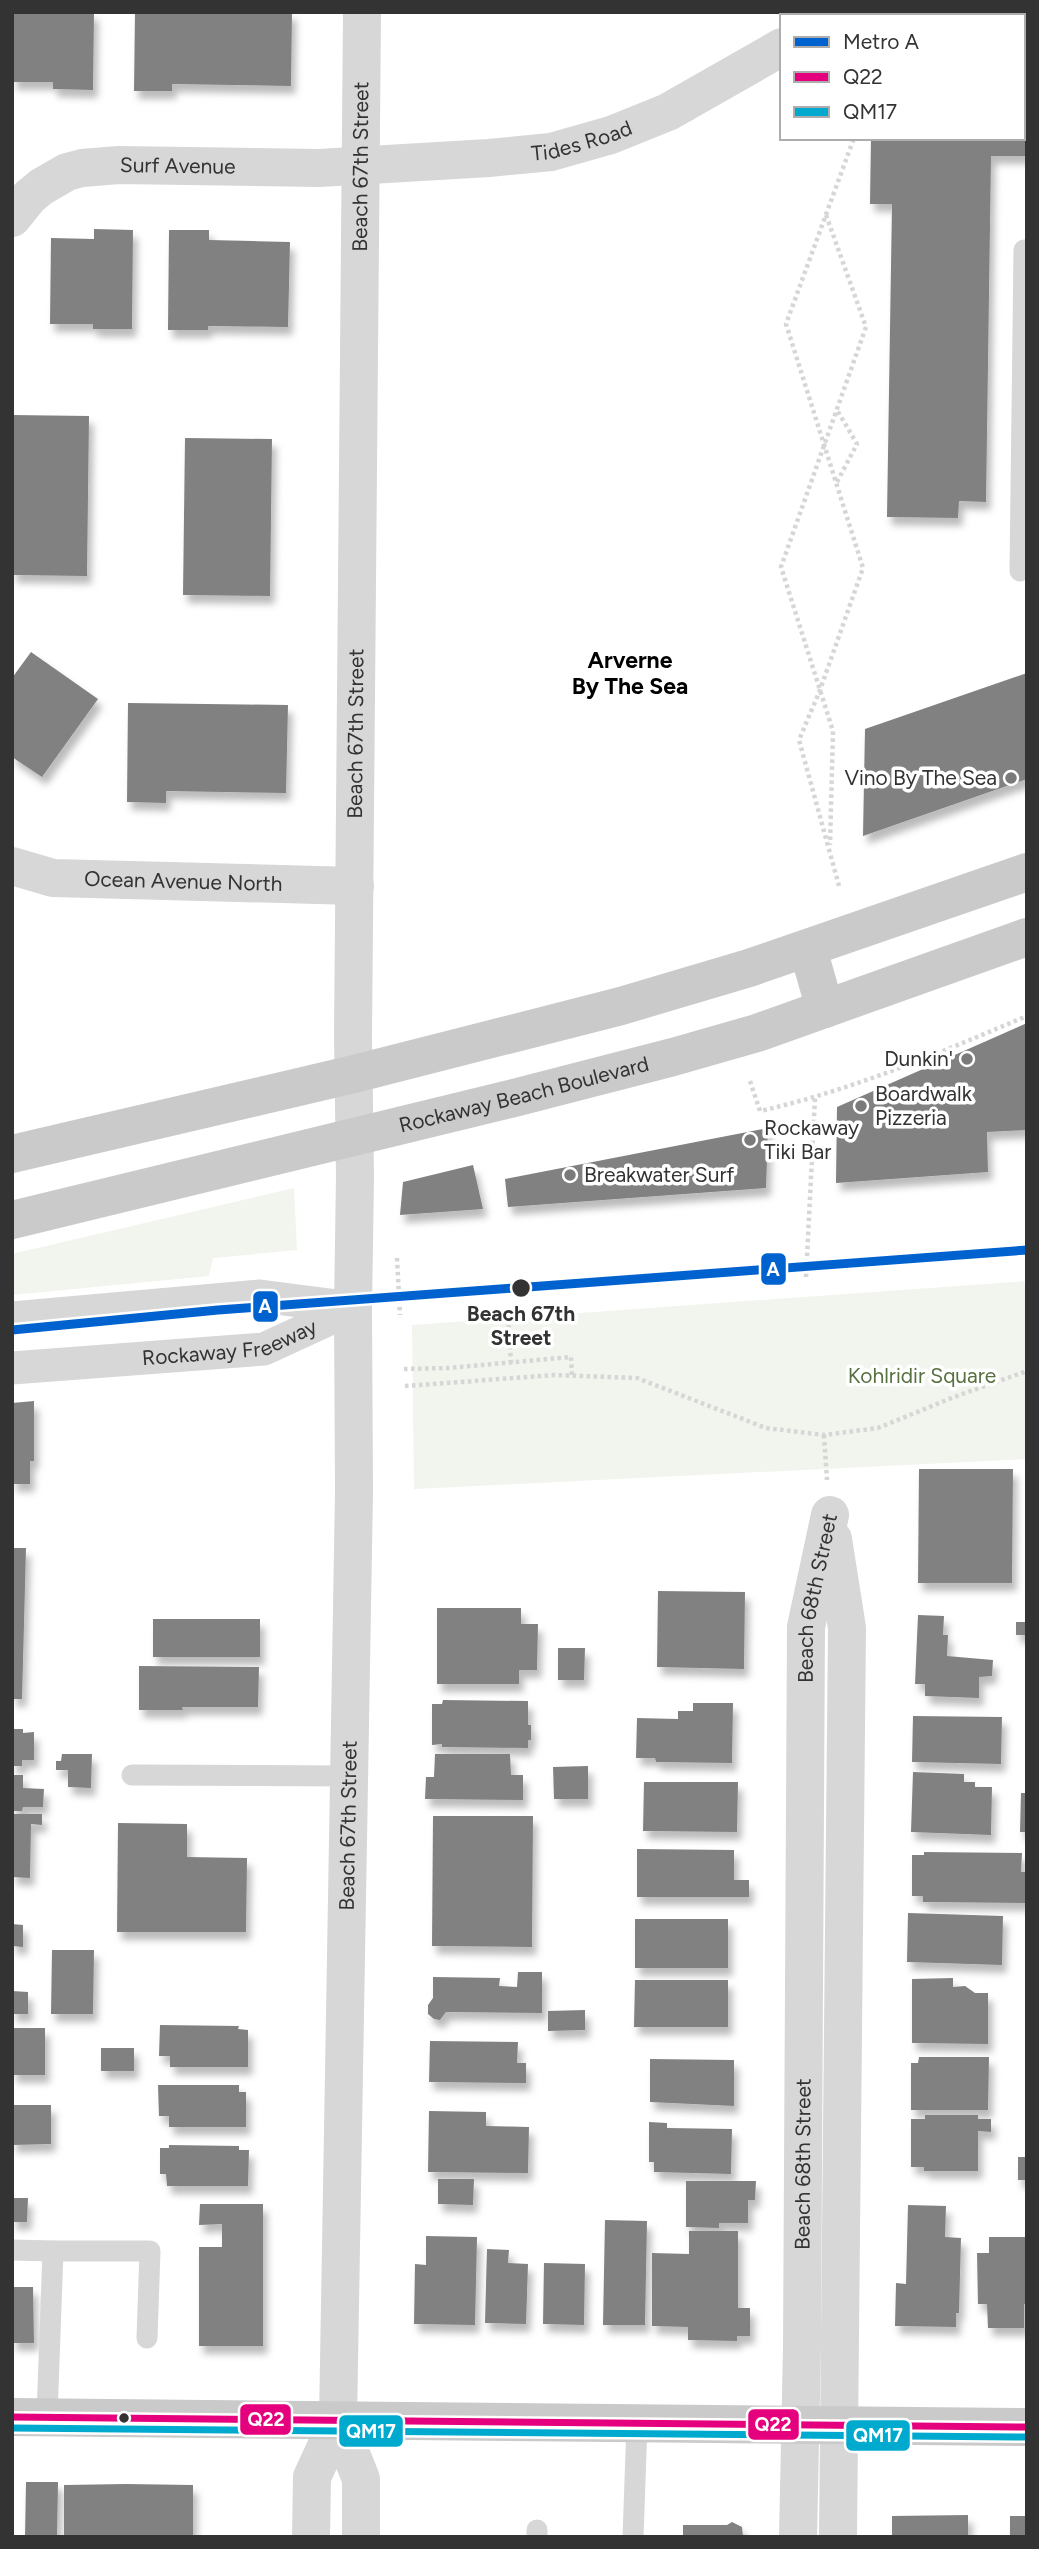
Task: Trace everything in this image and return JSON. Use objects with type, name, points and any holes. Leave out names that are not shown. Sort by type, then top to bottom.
[{"type":"main road","points":[[12,1154],[354,1074],[621,1006],[808,948],[1027,872]]},
{"type":"main road","name":"Rockaway Beach Boulevard","points":[[12,1220],[673,1057],[757,1033],[1027,937]]},
{"type":"main road","points":[[808,948],[825,1009]]},
{"type":"main road","points":[[30,2417],[1027,2427]]},
{"type":"street","name":"Beach 67th Street","points":[[361,2537],[361,2479],[338,2421],[354,1478],[355,886],[362,12]]},
{"type":"street","name":"Tides Road","points":[[360,165],[521,156],[583,144],[668,112],[780,48]]},
{"type":"street","name":"Surf Avenue","points":[[12,218],[41,187],[67,172],[82,168],[119,165],[319,168],[360,165]]},
{"type":"street","name":"Ocean Avenue North","points":[[12,866],[53,878],[355,886]]},
{"type":"street","name":"Rockaway Freeway","points":[[12,1318],[260,1296],[353,1308]]},
{"type":"street","name":"Rockaway Freeway","points":[[12,1368],[264,1349],[353,1308]]},
{"type":"street","name":"Beach 68th Street","points":[[798,2537],[806,1627],[830,1516],[847,1628],[838,2537]]},
{"type":"street","name":"Beach 67th Street","points":[[311,2537],[312,2477],[338,2421]]},
{"type":"lane","points":[[1020,571],[1024,250],[1027,250]]},
{"type":"lane","points":[[132,1775],[349,1776]]},
{"type":"lane","points":[[12,2250],[150,2251],[147,2337]]},
{"type":"lane","points":[[30,2417],[54,2251]]},
{"type":"lane","points":[[632,2537],[637,2424]]},
{"type":"path","points":[[839,886],[799,740],[820,690],[863,568],[786,324],[853,140]]},
{"type":"path","points":[[826,215],[866,327],[781,567],[833,731],[830,853]]},
{"type":"path","points":[[836,483],[856,444],[837,409]]},
{"type":"path","points":[[750,1081],[760,1111],[814,1098],[921,1061],[1027,1016]]},
{"type":"path","points":[[806,1277],[814,1098]]},
{"type":"path","points":[[397,1258],[400,1315]]},
{"type":"path","points":[[508,1318],[511,1363]]},
{"type":"path","points":[[404,1369],[448,1368],[572,1357],[572,1376]]},
{"type":"path","points":[[405,1386],[572,1376],[637,1378],[766,1428],[824,1435],[878,1428],[954,1396],[1027,1371]]},
{"type":"green space","points":[[294,1188],[297,1250],[213,1258],[209,1276],[12,1295],[12,1254]]},
{"type":"green space","name":"Kohlridir Square","points":[[1027,1281],[1027,1459],[414,1489],[412,1325]]},
{"type":"building","points":[[12,12],[94,12],[93,90],[53,89],[53,82],[12,82]]},
{"type":"building","points":[[135,12],[292,12],[291,86],[172,84],[172,91],[134,91]]},
{"type":"building","points":[[1027,12],[1027,156],[991,156],[986,502],[959,501],[958,518],[887,517],[892,204],[870,204],[871,140],[1025,140],[1025,14],[962,14]]},
{"type":"building","points":[[94,229],[133,230],[132,329],[93,329],[93,324],[50,324],[51,238],[94,239]]},
{"type":"building","points":[[169,230],[209,230],[209,240],[290,242],[288,327],[208,326],[208,330],[168,330]]},
{"type":"building","points":[[12,415],[89,416],[87,576],[12,575]]},
{"type":"building","points":[[185,438],[272,439],[270,596],[183,595]]},
{"type":"building","points":[[31,652],[98,699],[42,777],[12,757],[12,678]]},
{"type":"building","points":[[1027,673],[1027,779],[863,836],[865,729]]},
{"type":"building","points":[[128,703],[288,705],[286,793],[166,791],[166,803],[127,802]]},
{"type":"building","points":[[1027,1023],[1027,1130],[987,1132],[988,1172],[836,1183],[837,1107]]},
{"type":"building","points":[[768,1128],[766,1188],[508,1207],[505,1179]]},
{"type":"building","points":[[473,1165],[483,1209],[400,1215],[403,1182]]},
{"type":"building","points":[[34,1401],[34,1461],[30,1461],[30,1484],[12,1484],[12,1403]]},
{"type":"building","points":[[919,1469],[1013,1469],[1012,1583],[918,1583]]},
{"type":"building","points":[[12,1548],[26,1548],[22,1699],[12,1699]]},
{"type":"building","points":[[658,1591],[745,1592],[744,1669],[657,1667]]},
{"type":"building","points":[[437,1608],[521,1608],[521,1624],[538,1624],[537,1670],[519,1670],[519,1684],[437,1684]]},
{"type":"building","points":[[918,1615],[944,1616],[943,1635],[948,1635],[947,1656],[993,1660],[992,1676],[979,1677],[979,1698],[925,1696],[925,1684],[915,1684]]},
{"type":"building","points":[[153,1619],[260,1619],[260,1657],[153,1657]]},
{"type":"building","points":[[1016,1622],[1027,1622],[1027,1635],[1016,1635]]},
{"type":"building","points":[[558,1648],[585,1648],[584,1680],[558,1680]]},
{"type":"building","points":[[139,1666],[259,1667],[258,1707],[139,1710]]},
{"type":"building","points":[[443,1700],[528,1701],[531,1740],[528,1740],[528,1748],[432,1745],[432,1704],[442,1704]]},
{"type":"building","points":[[693,1703],[733,1703],[732,1763],[656,1762],[655,1758],[636,1758],[637,1718],[678,1719],[678,1711],[693,1711]]},
{"type":"building","points":[[913,1716],[1002,1717],[1001,1764],[912,1762]]},
{"type":"building","points":[[12,1729],[23,1729],[23,1733],[34,1732],[34,1760],[22,1760],[22,1766],[12,1766]]},
{"type":"building","points":[[62,1754],[92,1754],[91,1788],[68,1787],[68,1770],[56,1770],[56,1761],[61,1761]]},
{"type":"building","points":[[435,1754],[510,1754],[511,1775],[523,1775],[523,1800],[425,1799],[426,1777],[434,1777]]},
{"type":"building","points":[[588,1766],[588,1799],[554,1799],[553,1767]]},
{"type":"building","points":[[913,1772],[964,1774],[964,1782],[975,1782],[975,1787],[992,1787],[991,1835],[911,1832]]},
{"type":"building","points":[[12,1775],[23,1775],[23,1788],[44,1789],[43,1807],[23,1807],[22,1811],[12,1811]]},
{"type":"building","points":[[644,1782],[738,1782],[737,1832],[643,1831]]},
{"type":"building","points":[[1021,1793],[1027,1793],[1027,1832],[1020,1832]]},
{"type":"building","points":[[12,1814],[42,1814],[42,1825],[31,1824],[30,1878],[12,1877]]},
{"type":"building","points":[[433,1816],[533,1816],[532,1947],[432,1946]]},
{"type":"building","points":[[118,1823],[187,1824],[187,1857],[247,1858],[246,1932],[117,1932]]},
{"type":"building","points":[[637,1849],[734,1850],[734,1880],[749,1880],[749,1897],[637,1897]]},
{"type":"building","points":[[924,1852],[1022,1853],[1021,1872],[1027,1872],[1027,1903],[923,1902],[923,1896],[912,1896],[912,1855],[924,1855]]},
{"type":"building","points":[[908,1913],[1003,1916],[1002,1965],[907,1962]]},
{"type":"building","points":[[635,1919],[728,1919],[728,1968],[635,1968]]},
{"type":"building","points":[[12,1924],[23,1925],[23,1947],[12,1946]]},
{"type":"building","points":[[52,1950],[94,1950],[93,2014],[51,2014]]},
{"type":"building","points":[[518,1972],[542,1972],[542,2013],[446,2012],[440,2020],[428,2014],[428,2005],[433,1998],[433,1977],[500,1978],[499,1986],[517,1987]]},
{"type":"building","points":[[953,1978],[953,1987],[965,1986],[975,1993],[988,1993],[988,2044],[912,2043],[912,1979]]},
{"type":"building","points":[[635,1980],[728,1980],[728,2027],[634,2027]]},
{"type":"building","points":[[12,1991],[28,1992],[28,2014],[12,2014]]},
{"type":"building","points":[[585,2010],[585,2030],[548,2031],[548,2011]]},
{"type":"building","points":[[160,2025],[239,2026],[238,2029],[248,2030],[248,2067],[170,2067],[170,2056],[159,2056]]},
{"type":"building","points":[[12,2028],[45,2028],[45,2075],[12,2075]]},
{"type":"building","points":[[430,2041],[518,2042],[517,2063],[526,2063],[526,2083],[429,2082]]},
{"type":"building","points":[[101,2048],[134,2048],[134,2071],[101,2071]]},
{"type":"building","points":[[919,2057],[989,2057],[988,2110],[911,2110],[911,2063],[918,2063]]},
{"type":"building","points":[[650,2059],[734,2060],[734,2106],[650,2102]]},
{"type":"building","points":[[158,2085],[239,2085],[239,2092],[246,2092],[246,2127],[169,2127],[169,2116],[159,2116]]},
{"type":"building","points":[[12,2105],[51,2105],[51,2144],[12,2145]]},
{"type":"building","points":[[429,2111],[486,2112],[486,2126],[529,2127],[528,2173],[428,2172]]},
{"type":"building","points":[[925,2115],[978,2115],[978,2119],[991,2119],[991,2132],[978,2131],[978,2171],[924,2171],[924,2167],[911,2167],[911,2119],[925,2119]]},
{"type":"building","points":[[649,2122],[667,2123],[667,2128],[732,2129],[731,2174],[654,2172],[654,2162],[649,2162]]},
{"type":"building","points":[[169,2145],[239,2146],[239,2150],[249,2150],[248,2186],[167,2186],[166,2174],[160,2174],[160,2148],[169,2148]]},
{"type":"building","points":[[1018,2157],[1027,2157],[1027,2180],[1018,2180]]},
{"type":"building","points":[[438,2179],[474,2179],[473,2205],[438,2204]]},
{"type":"building","points":[[686,2181],[756,2181],[755,2200],[748,2200],[748,2223],[719,2223],[719,2228],[686,2227]]},
{"type":"building","points":[[12,2198],[28,2198],[27,2222],[12,2222]]},
{"type":"building","points":[[200,2204],[263,2204],[263,2346],[199,2346],[199,2247],[222,2247],[222,2224],[199,2225]]},
{"type":"building","points":[[908,2205],[946,2206],[945,2237],[961,2238],[959,2313],[956,2313],[956,2327],[895,2326],[896,2283],[906,2284]]},
{"type":"building","points":[[605,2220],[647,2221],[645,2325],[603,2325]]},
{"type":"building","points":[[689,2231],[738,2231],[738,2308],[750,2308],[750,2336],[737,2336],[737,2341],[688,2340],[688,2327],[652,2326],[652,2253],[689,2254]]},
{"type":"building","points":[[426,2236],[477,2237],[475,2325],[414,2324],[415,2264],[426,2265]]},
{"type":"building","points":[[989,2237],[1027,2237],[1027,2305],[1024,2304],[1024,2328],[988,2328],[987,2304],[978,2304],[977,2253],[989,2253]]},
{"type":"building","points":[[487,2249],[509,2250],[508,2263],[528,2264],[526,2324],[485,2323]]},
{"type":"building","points":[[544,2263],[585,2264],[584,2325],[543,2324]]},
{"type":"building","points":[[12,2287],[33,2287],[34,2343],[12,2343]]},
{"type":"building","points":[[26,2482],[58,2482],[57,2537],[25,2537]]},
{"type":"building","points":[[64,2485],[193,2485],[193,2537],[64,2537]]},
{"type":"building","points":[[968,2515],[968,2537],[892,2537],[892,2516]]},
{"type":"building","points":[[1010,2516],[1027,2516],[1027,2537],[1010,2537]]},
{"type":"building","points":[[732,2522],[742,2527],[743,2537],[683,2537],[683,2525],[727,2525]]},
{"type":"metro line","name":"A","points":[[12,1330],[218,1310],[1027,1250]]},
{"type":"transit line","name":"Q22","points":[[12,2417],[1027,2427]]},
{"type":"transit line","name":"QM17","points":[[12,2428],[1027,2437]]},
{"type":"place","name":"Vino By The Sea","points":[[1011,778]]},
{"type":"place","name":"Dunkin'","points":[[967,1059]]},
{"type":"place","name":"Boardwalk Pizzeria","points":[[861,1106]]},
{"type":"place","name":"Rockaway Tiki Bar","points":[[750,1140]]},
{"type":"place","name":"Breakwater Surf","points":[[570,1175]]},
{"type":"place","name":"Beach 67th Street","points":[[521,1288]]},
{"type":"district","name":"Arverne By The Sea","points":[[630,673]]}]
